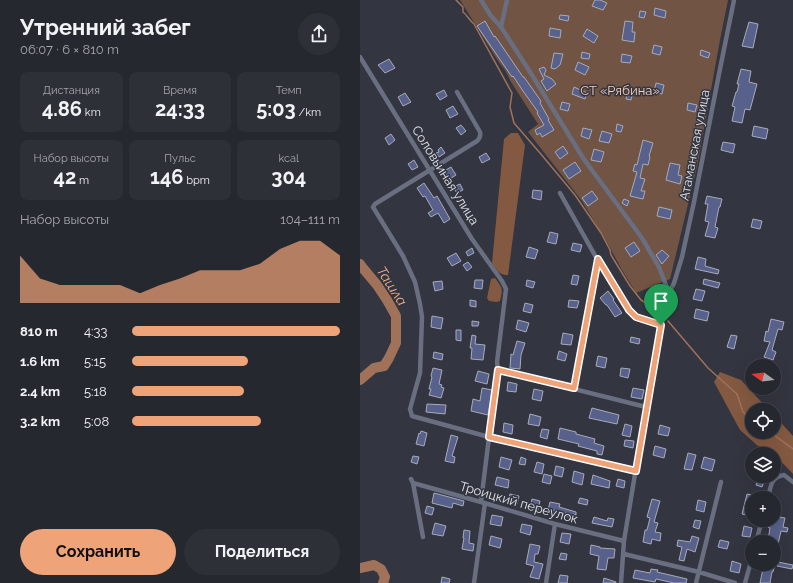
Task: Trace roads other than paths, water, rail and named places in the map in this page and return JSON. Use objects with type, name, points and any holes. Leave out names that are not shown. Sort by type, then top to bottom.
[{"type":"street","points":[[481,0],[491,16],[501,27],[532,75],[583,158],[642,238],[659,267],[669,293]]},
{"type":"street","points":[[501,27],[507,0]]},
{"type":"street","name":"Атаманская улица","points":[[661,325],[669,293],[674,283],[680,263],[694,202],[734,0]]},
{"type":"street","name":"Соловьиная улица","points":[[360,57],[472,239],[506,288],[474,583]]},
{"type":"street","points":[[457,92],[480,132],[480,136],[477,141],[375,204],[373,207],[403,256],[415,282],[420,304],[422,317],[420,373],[410,409],[412,416],[489,437],[636,471]]},
{"type":"street","points":[[560,193],[629,310],[636,317],[661,325],[624,541],[621,583]]},
{"type":"street","points":[[574,388],[598,259]]},
{"type":"street","points":[[498,370],[646,407]]},
{"type":"street","points":[[770,491],[772,481],[778,476],[784,475],[793,482]]},
{"type":"street","name":"Троицкий переулок","points":[[423,537],[412,481],[555,524],[624,541]]},
{"type":"street","points":[[696,583],[721,482]]},
{"type":"street","points":[[546,583],[555,524]]},
{"type":"street","points":[[624,554],[699,572],[735,583]]},
{"type":"street","points":[[746,583],[749,571]]},
{"type":"waterway","points":[[456,0],[463,7],[463,12],[474,24],[512,93],[510,107],[514,123],[575,195],[601,233],[611,255],[630,286],[641,300],[658,311]]},
{"type":"waterway","name":"Ташла","points":[[360,264],[377,285],[396,316],[396,343],[389,358],[384,366],[374,368],[360,380]]},
{"type":"waterway","points":[[668,321],[708,368],[737,394],[743,412],[745,414]]},
{"type":"waterway","points":[[779,439],[793,449]]},
{"type":"waterway","name":"Ташла","points":[[360,568],[374,565],[381,569],[385,577],[383,583]]},
{"type":"park label","name":"СТ «Рябина»","points":[[620,90]]}]
